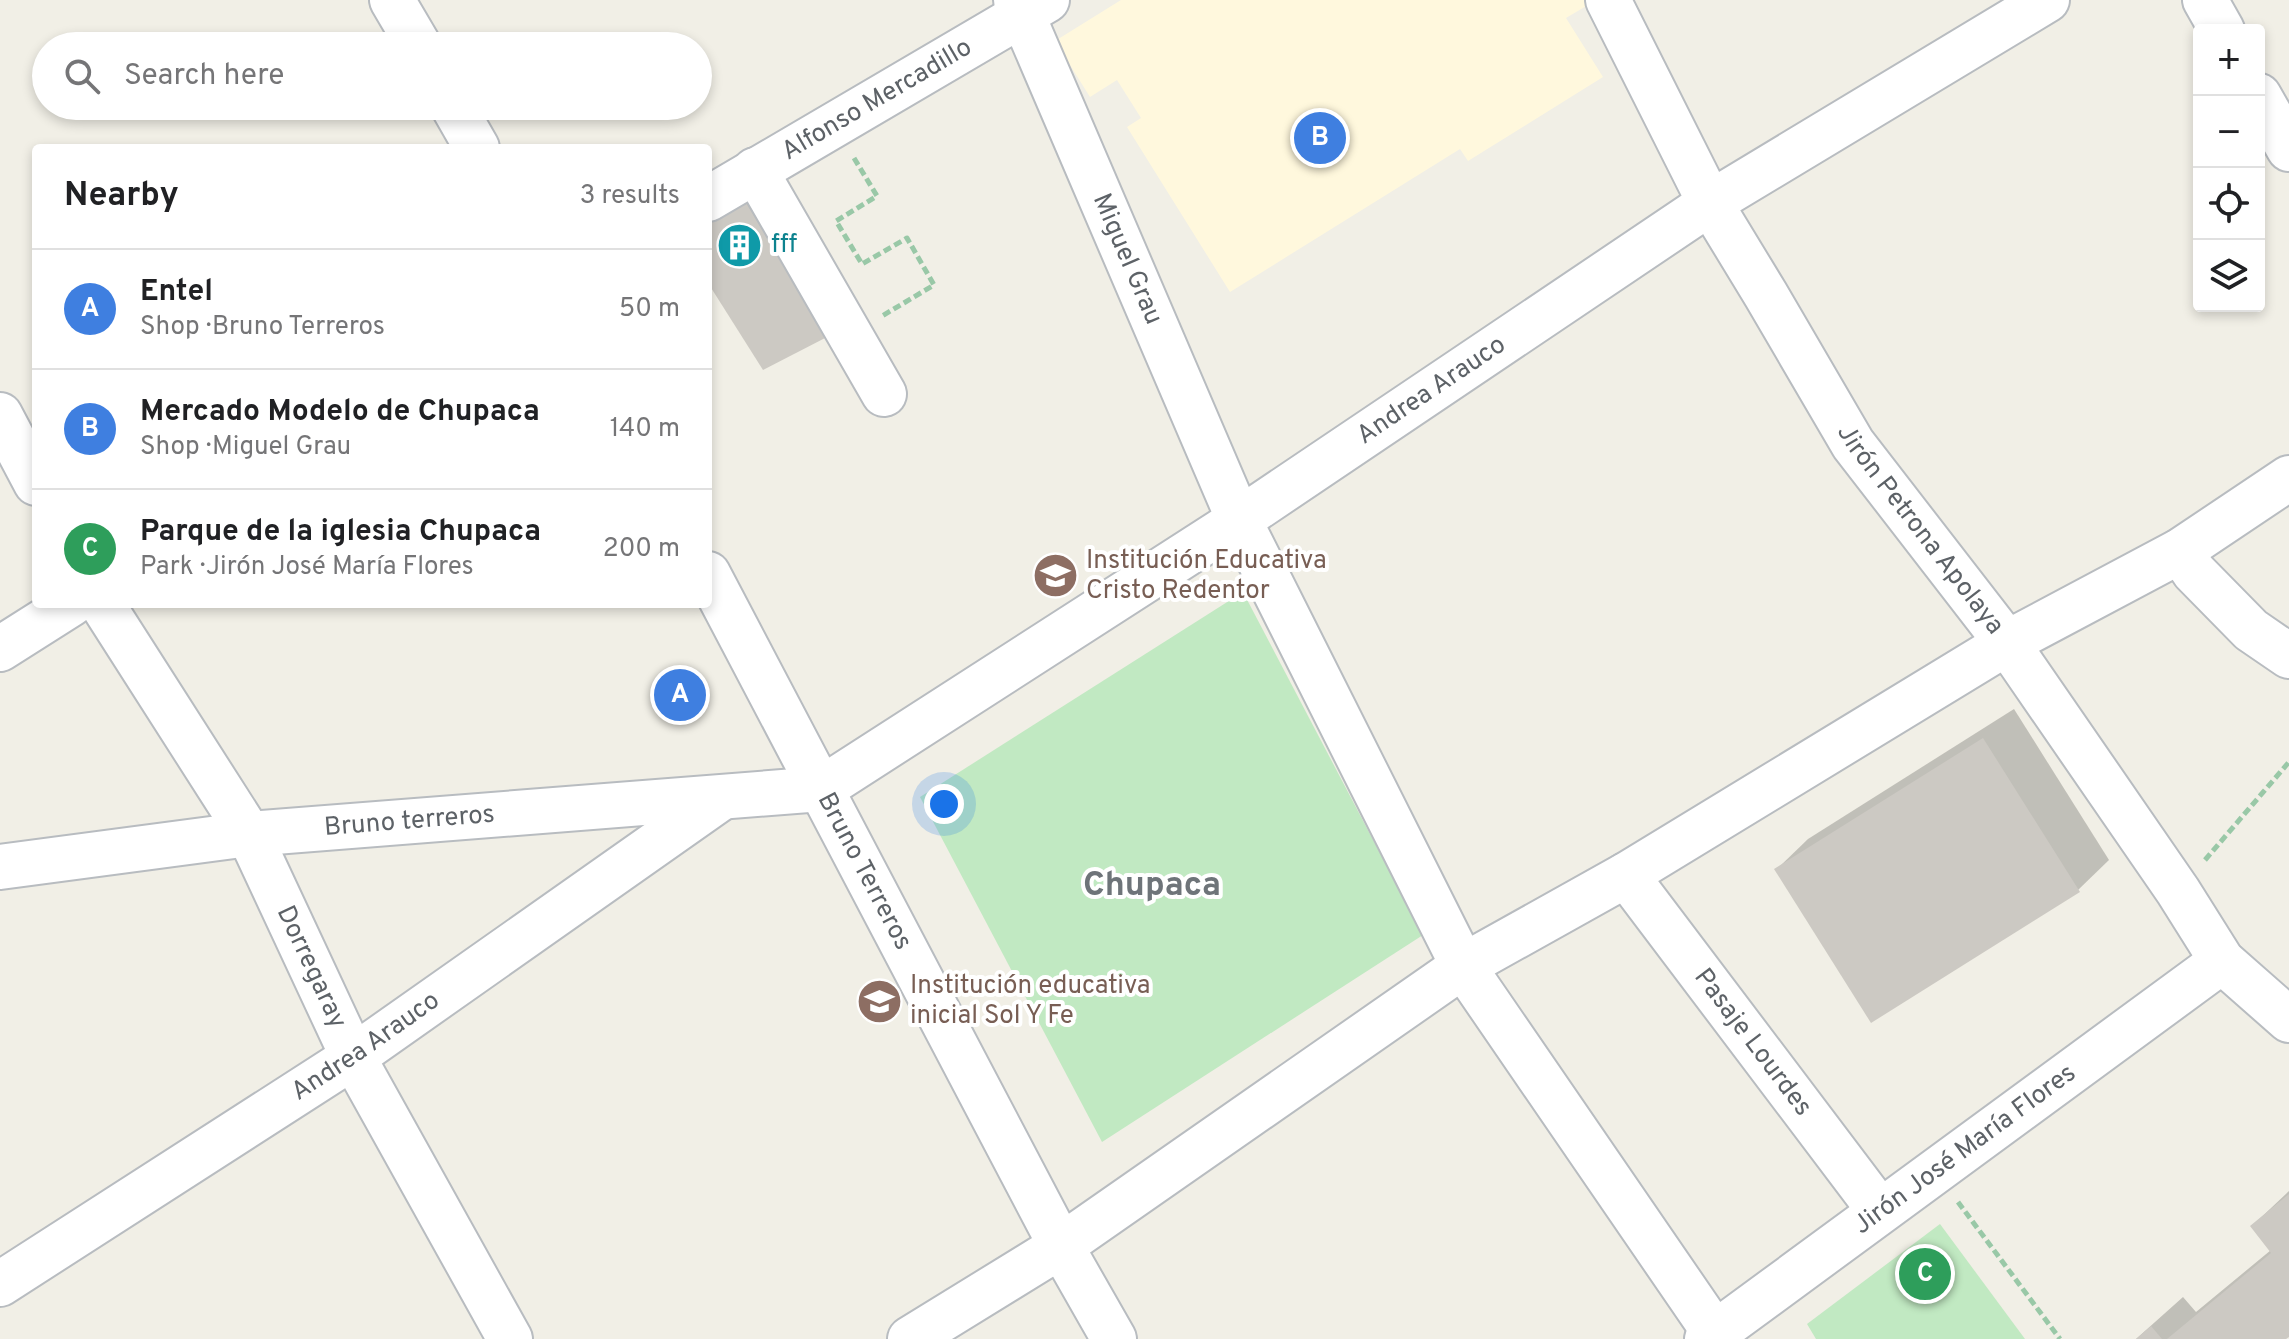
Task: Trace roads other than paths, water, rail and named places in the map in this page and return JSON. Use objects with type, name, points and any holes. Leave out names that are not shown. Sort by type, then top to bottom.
[{"type":"street","points":[[392,0],[411,32]]},
{"type":"street","name":"Jirón Petrona Apolaya","points":[[1608,0],[1710,203],[1853,444],[2007,643],[2178,891],[2222,961],[2289,1020]]},
{"type":"street","name":"Andrea Arauco","points":[[821,789],[1239,520],[1710,203],[2047,0]]},
{"type":"street","points":[[2205,0],[2219,24]]},
{"type":"street","name":"Alfonso Mercadillo","points":[[712,197],[1029,5]]},
{"type":"street","name":"Miguel Grau","points":[[1029,5],[1239,520],[1463,966],[1714,1337]]},
{"type":"street","points":[[2265,107],[2289,149]]},
{"type":"street","points":[[461,120],[475,144]]},
{"type":"street","points":[[755,170],[884,394]]},
{"type":"street","points":[[0,415],[32,475]]},
{"type":"street","points":[[910,1339],[1061,1246],[1463,966],[1626,875],[2007,643],[2180,551],[2289,478]]},
{"type":"street","points":[[2180,551],[2194,572],[2251,630],[2289,656]]},
{"type":"street","name":"Bruno Terreros","points":[[712,582],[1061,1246],[1114,1339]]},
{"type":"street","points":[[0,649],[65,608]]},
{"type":"street","name":"Dorregaray","points":[[105,608],[249,834],[353,1057],[510,1339]]},
{"type":"street","name":"Bruno terreros","points":[[0,867],[249,834],[821,789]]},
{"type":"street","name":"Andrea Arauco","points":[[0,1284],[353,1057],[723,797]]},
{"type":"street","name":"Pasaje Lourdes","points":[[1626,875],[1880,1211]]},
{"type":"street","name":"Jirón José María Flores","points":[[1714,1337],[1935,1170],[2222,961]]},
{"type":"place","name":"Mercado Modelo de Chupaca","points":[[1320,138]]},
{"type":"place","name":"fff","points":[[740,245]]},
{"type":"place","name":"Institución Educativa Cristo Redentor","points":[[1055,576]]},
{"type":"place","name":"Entel","points":[[680,695]]},
{"type":"place","name":"Institución educativa inicial Sol Y Fe","points":[[879,1001]]},
{"type":"place","name":"Parque de la iglesia Chupaca","points":[[1925,1274]]},
{"type":"district","name":"Chupaca","points":[[1152,886]]}]
